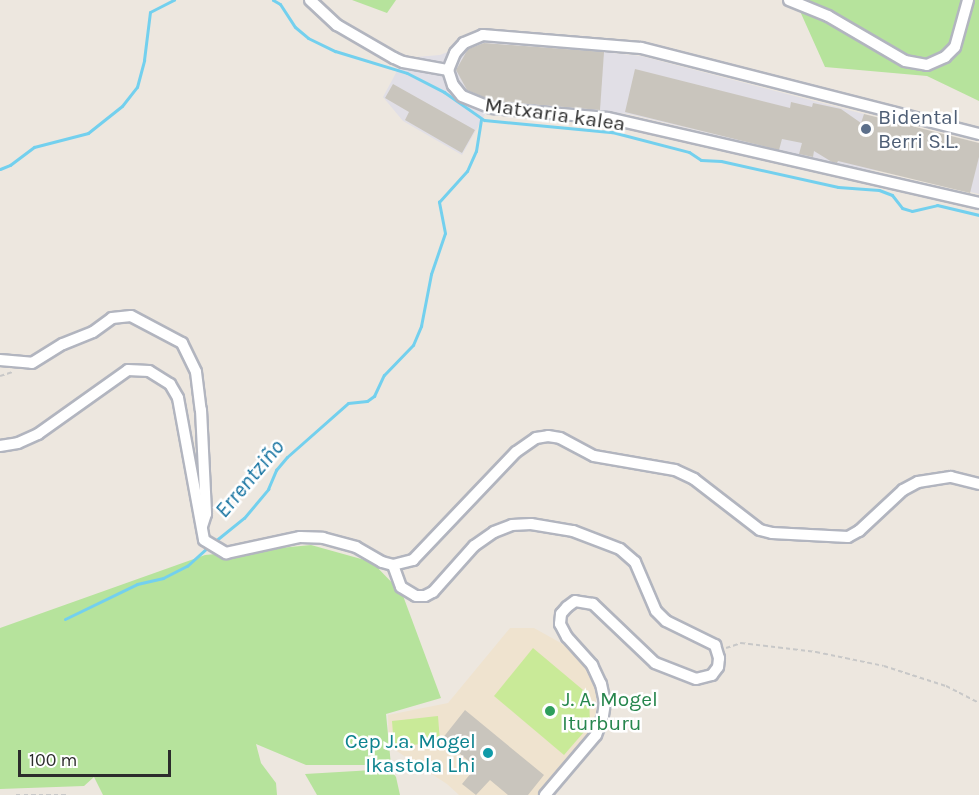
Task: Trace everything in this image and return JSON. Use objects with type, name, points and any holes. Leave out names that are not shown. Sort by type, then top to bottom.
[{"type":"street","points":[[310,0],[338,25],[403,62],[448,70],[454,53],[464,43],[483,35],[641,48],[979,134]]},
{"type":"street","points":[[789,0],[828,16],[884,51],[905,61],[927,65],[945,57],[955,47],[968,0]]},
{"type":"street","name":"Matxaria kalea","points":[[448,70],[453,85],[462,96],[491,108],[608,118],[979,203]]},
{"type":"street","points":[[0,360],[32,363],[63,344],[93,332],[112,318],[131,316],[182,343],[196,372],[201,410],[206,514],[202,526]]},
{"type":"street","points":[[0,446],[18,443],[38,434],[128,370],[148,371],[170,384],[178,398],[204,540],[226,553],[300,537],[323,538],[356,547],[382,562],[393,565],[413,560],[516,452],[536,438],[548,436],[560,438],[601,458],[675,470],[694,479],[760,530],[772,534],[848,537],[859,531],[903,490],[918,482],[951,477],[979,484]]},
{"type":"street","points":[[393,565],[401,587],[416,596],[425,596],[433,592],[474,546],[494,532],[512,525],[531,524],[573,531],[620,549],[635,562],[656,611],[678,629],[706,639],[718,650],[718,667],[712,675],[704,679],[681,675],[642,653],[594,604],[575,601],[567,607],[561,614],[560,624],[567,637],[592,665],[601,684],[605,703],[596,735],[545,795]]},
{"type":"path","points":[[718,650],[741,644],[816,652],[884,666],[946,686],[979,704]]},
{"type":"path","points":[[16,795],[67,795]]},
{"type":"shaded area","points":[[480,39],[641,56],[979,144],[979,194],[885,171],[855,169],[629,114],[492,102],[462,155],[403,121],[383,97],[404,58],[440,55]]},
{"type":"shaded area","name":"J. A. Mogel Iturburu","points":[[510,628],[534,628],[568,647],[596,681],[596,719],[592,732],[538,795],[459,795],[447,784],[389,746],[388,715],[448,703]]},
{"type":"green space","points":[[352,0],[396,0],[387,13]]},
{"type":"green space","points":[[795,0],[979,0],[979,101],[927,76],[825,67]]},
{"type":"green space","points":[[311,545],[372,562],[402,593],[441,698],[386,714],[391,765],[306,765],[256,744],[261,763],[276,783],[277,795],[103,795],[94,777],[84,786],[0,789],[0,628],[205,555]]},
{"type":"green space","name":"J. A. Mogel Iturburu","points":[[533,648],[589,695],[590,725],[564,755],[494,696]]},
{"type":"green space","points":[[438,716],[440,742],[394,747],[392,721]]},
{"type":"green space","points":[[390,769],[396,777],[400,795],[317,795],[305,774]]},
{"type":"building","points":[[484,43],[604,52],[600,110],[493,101],[467,90],[456,70],[468,49]]},
{"type":"building","points":[[635,69],[790,108],[791,102],[812,107],[813,103],[841,109],[861,123],[864,114],[979,143],[979,157],[970,193],[838,161],[837,163],[832,162],[814,151],[813,157],[799,154],[802,143],[782,139],[779,150],[625,112]]},
{"type":"building","points":[[393,84],[475,130],[462,153],[405,120],[409,112],[385,98]]},
{"type":"building","name":"Cep J.a. Mogel Ikastola Lhi","points":[[465,710],[544,775],[528,795],[508,795],[490,780],[476,795],[462,784],[476,767],[442,739]]},
{"type":"waterway","points":[[0,169],[10,165],[34,147],[88,133],[122,106],[137,87],[144,60],[150,12],[174,0]]},
{"type":"waterway","points":[[273,0],[280,4],[295,27],[308,38],[335,51],[407,73],[444,92],[484,120],[612,132],[689,152],[701,160],[721,161],[838,187],[879,190],[892,195],[902,208],[912,211],[937,205],[979,215]]},
{"type":"waterway","name":"Errentziño","points":[[214,542],[244,518],[268,489],[276,470],[287,457],[348,403],[367,401],[374,396],[384,375],[413,345],[421,326],[431,274],[445,233],[439,202],[467,171],[476,151],[481,119]]},
{"type":"waterway","name":"Errentziño","points":[[65,619],[137,584],[163,578],[187,566],[209,546]]},
{"type":"place","name":"Bidental Berri S.L.","points":[[866,129]]},
{"type":"place","name":"J. A. Mogel Iturburu","points":[[550,711]]},
{"type":"place","name":"Cep J.a. Mogel Ikastola Lhi","points":[[488,753]]}]
